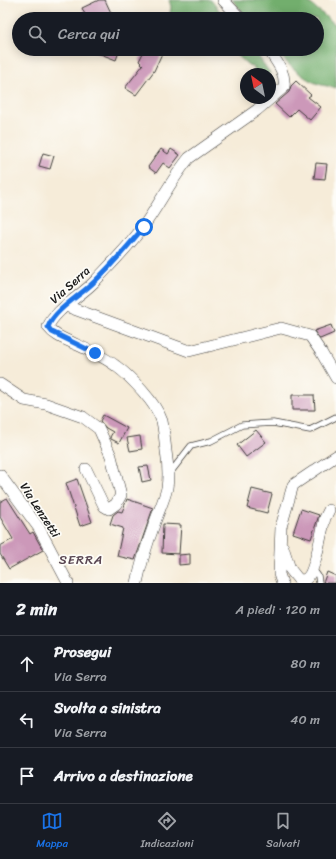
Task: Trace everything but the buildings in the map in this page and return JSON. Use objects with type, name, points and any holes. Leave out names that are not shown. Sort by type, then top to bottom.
[{"type":"street","points":[[222,0],[233,12]]},
{"type":"street","name":"Via Serra","points":[[137,583],[148,541],[163,500],[168,474],[162,421],[153,405],[142,391],[115,365],[95,353],[60,337],[52,332],[48,327],[50,322],[66,306],[94,282],[144,227],[180,168],[189,158],[257,110],[284,87],[285,79],[282,70],[273,56]]},
{"type":"street","points":[[66,306],[189,351],[281,328],[310,336],[336,378]]},
{"type":"street","points":[[0,384],[24,400],[46,404],[83,417],[99,429],[111,456],[121,494],[116,504],[109,509],[104,506],[86,469]]},
{"type":"street","points":[[282,583],[279,574],[281,526],[293,485],[336,456]]},
{"type":"street","name":"Via Lenzetti","points":[[0,474],[39,528],[68,583]]},
{"type":"street","points":[[281,539],[290,569],[298,579],[303,580],[307,578],[313,568],[325,518],[329,510]]},
{"type":"lane","points":[[168,474],[190,446],[210,441],[242,425],[273,423],[310,430],[336,417]]},
{"type":"lane","points":[[313,568],[318,576],[319,583]]},
{"type":"green space","points":[[169,0],[211,0],[220,12],[170,12],[171,7]]},
{"type":"green space","points":[[232,0],[306,0],[320,12],[243,12]]},
{"type":"green space","points":[[324,15],[336,25],[336,88],[318,84],[306,78],[281,56],[324,56]]},
{"type":"green space","points":[[238,56],[258,56],[266,68],[254,68]]},
{"type":"district","name":"SERRA","points":[[81,559]]},
{"type":"route","points":[[95,353],[60,337],[52,332],[48,327],[56,315],[94,282],[144,227]]}]
